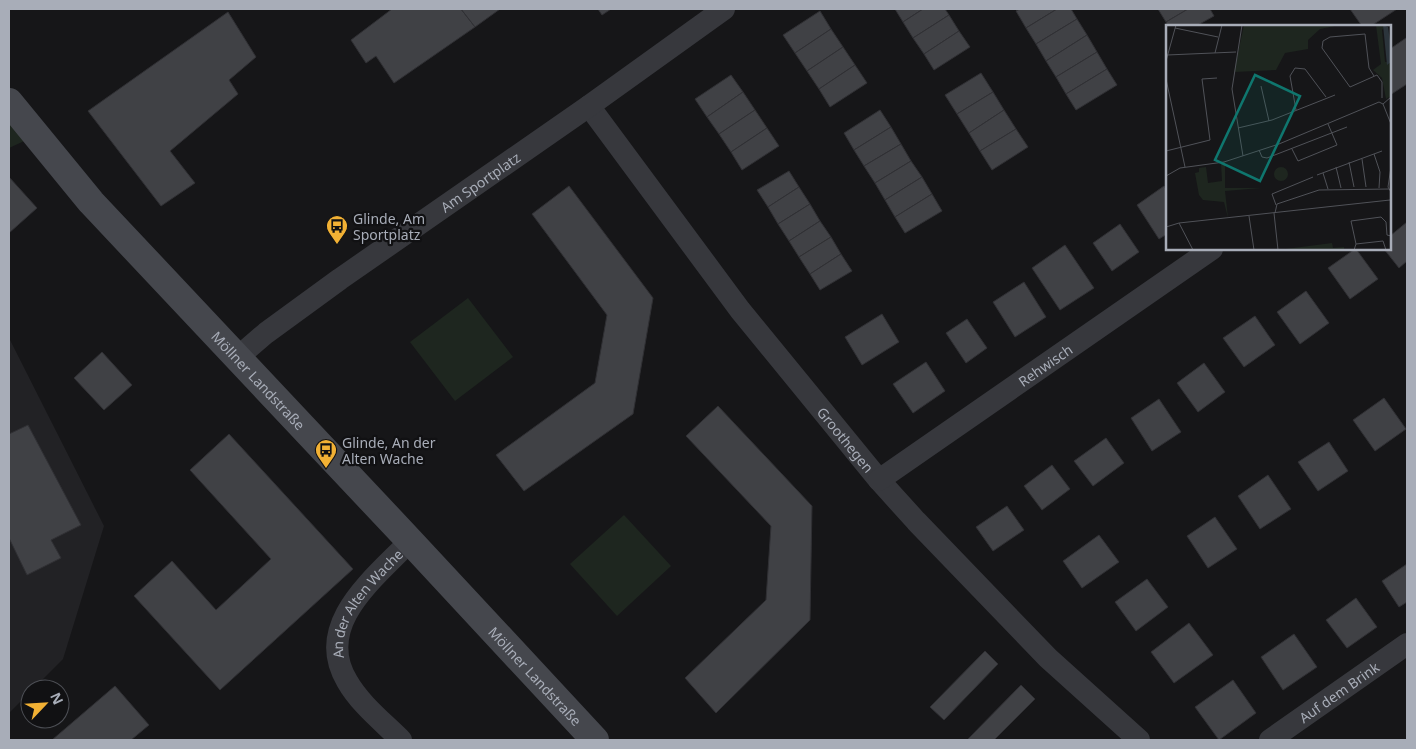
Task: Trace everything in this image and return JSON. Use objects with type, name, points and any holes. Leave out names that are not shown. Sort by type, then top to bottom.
[{"type":"main road","name":"Möllner Landstraße","points":[[9,102],[91,202],[595,740]]},
{"type":"street","name":"Am Sportplatz","points":[[238,358],[266,333],[340,279],[589,106],[724,9]]},
{"type":"street","name":"Groothegen","points":[[589,106],[740,310],[879,480],[1048,658],[1139,740]]},
{"type":"street","name":"Rehwisch","points":[[879,480],[1211,250]]},
{"type":"street","name":"An der Alten Wache","points":[[401,740],[357,695],[346,681],[339,661],[337,642],[341,624],[349,607],[410,541]]},
{"type":"street","name":"Auf dem Brink","points":[[1270,740],[1407,644]]},
{"type":"shaded area","points":[[9,107],[33,137],[9,148]]},
{"type":"shaded area","points":[[468,298],[513,357],[455,401],[410,342]]},
{"type":"shaded area","points":[[9,338],[104,526],[63,659],[43,679],[20,679],[20,702],[9,713]]},
{"type":"shaded area","points":[[624,515],[671,566],[617,616],[570,564]]},
{"type":"building","points":[[392,9],[461,9],[475,27],[394,83],[376,56],[366,63],[351,40]]},
{"type":"building","points":[[461,9],[500,9],[475,27]]},
{"type":"building","points":[[598,9],[611,9],[602,15]]},
{"type":"building","points":[[895,9],[923,9],[903,22]]},
{"type":"building","points":[[923,9],[945,9],[949,15],[913,38],[903,22]]},
{"type":"building","points":[[1020,9],[1057,9],[1026,28],[1016,11]]},
{"type":"building","points":[[1057,9],[1071,9],[1077,19],[1036,44],[1026,28]]},
{"type":"building","points":[[1158,9],[1188,9],[1166,22]]},
{"type":"building","points":[[1188,9],[1210,9],[1214,16],[1198,25],[1168,25],[1166,22]]},
{"type":"building","points":[[1350,9],[1397,9],[1373,25],[1361,25]]},
{"type":"building","points":[[820,11],[831,29],[795,53],[783,35]]},
{"type":"building","points":[[228,12],[256,57],[229,80],[238,94],[170,151],[195,183],[161,206],[88,111]]},
{"type":"building","points":[[949,15],[959,31],[924,54],[913,38]]},
{"type":"building","points":[[1077,19],[1087,35],[1046,61],[1036,44]]},
{"type":"building","points":[[831,29],[843,47],[807,71],[795,53]]},
{"type":"building","points":[[959,31],[970,47],[934,70],[924,54]]},
{"type":"building","points":[[1087,35],[1097,52],[1056,77],[1046,61]]},
{"type":"building","points":[[1406,38],[1407,84],[1391,94],[1391,48]]},
{"type":"building","points":[[843,47],[855,65],[819,89],[807,71]]},
{"type":"building","points":[[1097,52],[1107,69],[1066,94],[1056,77]]},
{"type":"building","points":[[855,65],[867,83],[830,107],[819,89]]},
{"type":"building","points":[[1107,69],[1117,85],[1076,110],[1066,94]]},
{"type":"building","points":[[981,73],[993,92],[957,114],[945,95]]},
{"type":"building","points":[[731,75],[743,92],[707,117],[695,99]]},
{"type":"building","points":[[743,92],[755,110],[719,134],[707,117]]},
{"type":"building","points":[[993,92],[1004,110],[969,133],[957,114]]},
{"type":"building","points":[[755,110],[767,128],[731,152],[719,134]]},
{"type":"building","points":[[880,110],[891,127],[854,150],[844,133]]},
{"type":"building","points":[[1004,110],[1016,129],[980,151],[969,133]]},
{"type":"building","points":[[891,127],[901,144],[864,166],[854,150]]},
{"type":"building","points":[[767,128],[779,146],[742,170],[731,152]]},
{"type":"building","points":[[1016,129],[1028,147],[992,170],[980,151]]},
{"type":"building","points":[[901,144],[911,161],[875,183],[864,166]]},
{"type":"building","points":[[911,161],[922,177],[885,200],[875,183]]},
{"type":"building","points":[[789,171],[799,187],[768,207],[757,190]]},
{"type":"building","points":[[9,177],[37,208],[9,233]]},
{"type":"building","points":[[922,177],[932,194],[895,217],[885,200]]},
{"type":"building","points":[[569,186],[653,298],[633,414],[524,491],[496,455],[595,383],[607,315],[532,214]]},
{"type":"building","points":[[1164,186],[1166,189],[1166,235],[1159,239],[1137,205]]},
{"type":"building","points":[[799,187],[810,204],[778,224],[768,207]]},
{"type":"building","points":[[932,194],[942,211],[905,233],[895,217]]},
{"type":"building","points":[[810,204],[820,221],[789,241],[778,224]]},
{"type":"building","points":[[820,221],[831,237],[799,257],[789,241]]},
{"type":"building","points":[[1407,222],[1407,261],[1399,268],[1385,250],[1391,250],[1391,235]]},
{"type":"building","points":[[1120,224],[1139,252],[1112,271],[1093,243]]},
{"type":"building","points":[[831,237],[841,254],[810,274],[799,257]]},
{"type":"building","points":[[1065,245],[1094,288],[1060,310],[1032,268]]},
{"type":"building","points":[[1354,250],[1357,250],[1378,279],[1350,299],[1328,268]]},
{"type":"building","points":[[841,254],[852,271],[820,290],[810,274]]},
{"type":"building","points":[[1024,282],[1046,317],[1015,337],[993,302]]},
{"type":"building","points":[[1306,291],[1329,323],[1300,344],[1277,312]]},
{"type":"building","points":[[882,314],[899,342],[862,365],[845,337]]},
{"type":"building","points":[[1255,316],[1275,345],[1244,367],[1223,338]]},
{"type":"building","points":[[967,319],[987,348],[966,363],[946,333]]},
{"type":"building","points":[[102,352],[132,385],[104,410],[74,378]]},
{"type":"building","points":[[926,362],[945,391],[913,413],[893,384]]},
{"type":"building","points":[[1204,363],[1225,392],[1198,412],[1177,383]]},
{"type":"building","points":[[1384,398],[1406,429],[1375,451],[1353,420]]},
{"type":"building","points":[[1159,399],[1181,432],[1152,451],[1131,418]]},
{"type":"building","points":[[718,406],[812,506],[810,620],[716,713],[685,678],[766,600],[771,526],[686,436]]},
{"type":"building","points":[[28,425],[81,525],[51,540],[61,558],[27,575],[9,538],[9,434]]},
{"type":"building","points":[[229,434],[353,569],[220,690],[134,596],[172,561],[216,610],[271,559],[190,470]]},
{"type":"building","points":[[1106,438],[1124,463],[1093,486],[1074,461]]},
{"type":"building","points":[[1329,442],[1348,471],[1318,491],[1298,462]]},
{"type":"building","points":[[1052,465],[1070,489],[1042,510],[1024,486]]},
{"type":"building","points":[[1268,475],[1291,509],[1260,529],[1238,496]]},
{"type":"building","points":[[1007,506],[1024,530],[993,551],[976,527]]},
{"type":"building","points":[[1215,517],[1237,549],[1208,568],[1187,536]]},
{"type":"building","points":[[1099,535],[1119,562],[1082,588],[1063,561]]},
{"type":"building","points":[[1407,564],[1407,602],[1399,607],[1382,581]]},
{"type":"building","points":[[1147,579],[1168,607],[1136,631],[1115,602]]},
{"type":"building","points":[[1356,598],[1377,627],[1347,648],[1326,620]]},
{"type":"building","points":[[1189,623],[1213,655],[1174,683],[1151,652]]},
{"type":"building","points":[[1294,634],[1317,667],[1283,690],[1261,657]]},
{"type":"building","points":[[985,651],[998,664],[944,720],[930,707]]},
{"type":"building","points":[[1233,680],[1256,713],[1219,740],[1195,707]]},
{"type":"building","points":[[1021,685],[1035,699],[994,740],[967,740]]},
{"type":"building","points":[[115,686],[149,725],[131,740],[52,740],[65,729],[70,729],[70,725]]},
{"type":"place","name":"Glinde, Am Sportplatz","points":[[337,245]]},
{"type":"place","name":"Glinde, An der Alten Wache","points":[[326,469]]}]
